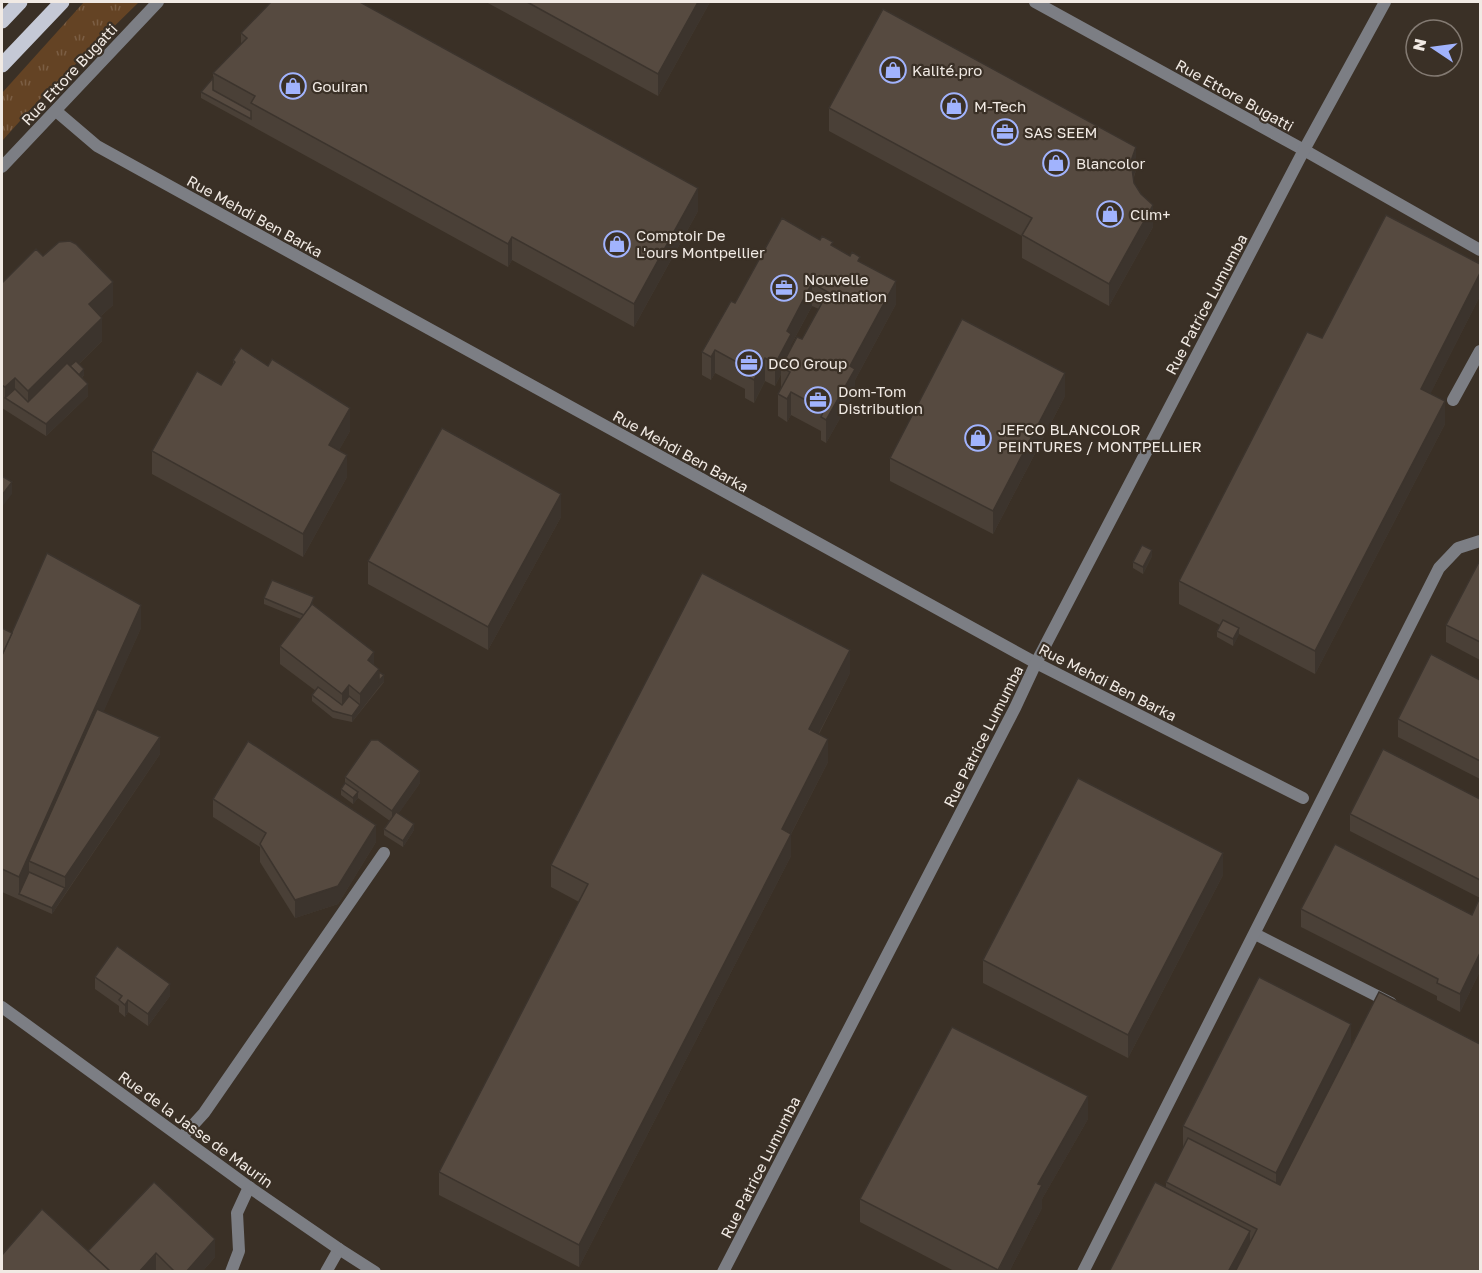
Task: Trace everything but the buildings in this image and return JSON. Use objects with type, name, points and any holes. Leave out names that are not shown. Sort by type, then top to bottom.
[{"type":"main road","points":[[2,21],[20,2]]},
{"type":"main road","points":[[2,65],[63,2]]},
{"type":"street","name":"Rue Ettore Bugatti","points":[[2,167],[158,2]]},
{"type":"street","name":"Rue Ettore Bugatti","points":[[1035,2],[1304,150],[1386,2]]},
{"type":"street","name":"Rue Mehdi Ben Barka","points":[[56,111],[96,146],[1036,663],[1319,807]]},
{"type":"street","points":[[1304,150],[1480,250]]},
{"type":"street","name":"Rue Patrice Lumumba","points":[[723,1272],[1036,663],[1304,150]]},
{"type":"street","points":[[1453,400],[1480,351]]},
{"type":"street","points":[[1083,1272],[1256,934],[1439,568],[1458,548],[1480,541]]},
{"type":"street","points":[[182,1137],[204,1113],[384,853]]},
{"type":"street","points":[[1256,934],[1399,1007]]},
{"type":"street","name":"Rue de la Jasse de Maurin","points":[[2,1007],[249,1187],[375,1272]]},
{"type":"street","points":[[231,1272],[239,1251],[237,1214],[249,1187]]},
{"type":"street","points":[[326,1272],[339,1249]]},
{"type":"green space","points":[[84,2],[139,2],[37,102],[2,141],[2,93]]},
{"type":"place","name":"Kalité.pro","points":[[893,70]]},
{"type":"place","name":"Gouiran","points":[[293,86]]},
{"type":"place","name":"M-Tech","points":[[954,106]]},
{"type":"place","name":"SAS SEEM","points":[[1005,132]]},
{"type":"place","name":"Blancolor","points":[[1056,163]]},
{"type":"place","name":"Clim+","points":[[1110,214]]},
{"type":"place","name":"Comptoir De L'ours Montpellier","points":[[617,244]]},
{"type":"place","name":"Nouvelle Destination","points":[[784,288]]},
{"type":"place","name":"DCO Group","points":[[749,363]]},
{"type":"place","name":"Dom-Tom Distribution","points":[[818,400]]},
{"type":"place","name":"JEFCO BLANCOLOR PEINTURES / MONTPELLIER","points":[[978,438]]}]
